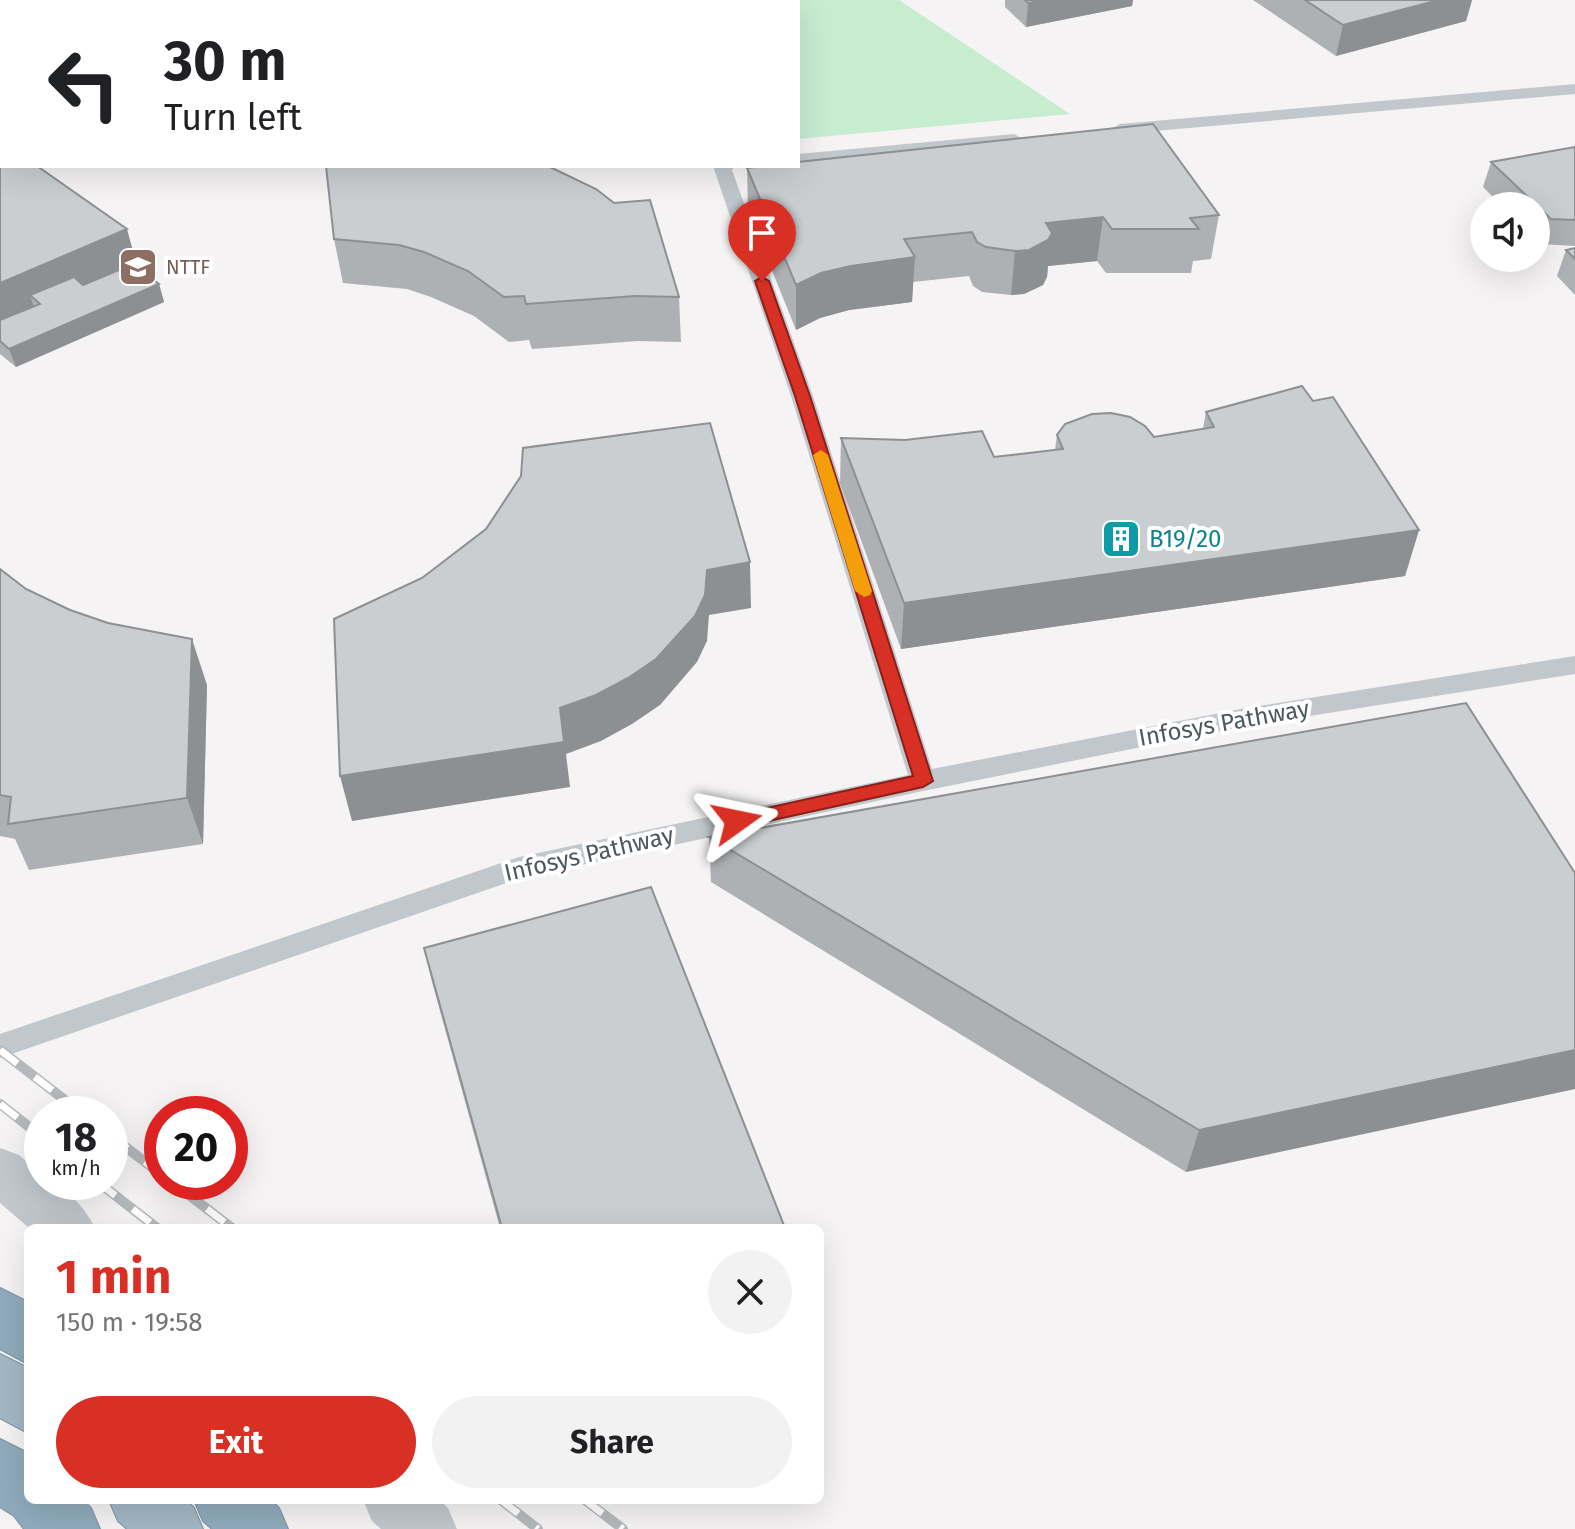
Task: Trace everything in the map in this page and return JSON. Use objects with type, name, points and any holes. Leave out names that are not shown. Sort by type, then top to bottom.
[{"type":"highway","points":[[0,1314],[24,1334]]},
{"type":"highway","points":[[0,1381],[24,1402]]},
{"type":"highway","points":[[0,1468],[24,1489]]},
{"type":"highway","points":[[42,1504],[70,1529]]},
{"type":"highway","points":[[144,1504],[173,1529]]},
{"type":"highway","points":[[229,1504],[258,1529]]},
{"type":"street","points":[[0,1171],[63,1224]]},
{"type":"street","points":[[398,1504],[427,1529]]},
{"type":"lane","points":[[1096,132],[1575,89]]},
{"type":"lane","points":[[800,159],[1033,138]]},
{"type":"lane","points":[[723,168],[802,396],[923,781]]},
{"type":"lane","name":"Infosys Pathway","points":[[0,1046],[519,868],[923,781],[1246,717],[1575,665]]},
{"type":"green space","points":[[800,0],[899,0],[1070,114],[800,139]]},
{"type":"building","points":[[1305,0],[1439,0],[1343,25]]},
{"type":"building","points":[[1153,124],[1219,215],[1190,218],[1199,229],[1112,229],[1103,217],[1046,223],[1052,233],[1048,240],[1029,250],[986,247],[977,242],[972,232],[904,239],[915,257],[821,273],[796,285],[747,168],[800,168],[800,162]]},
{"type":"building","points":[[1575,147],[1575,220],[1551,219],[1550,192],[1523,192],[1491,162]]},
{"type":"building","points":[[0,168],[40,168],[127,229],[0,283]]},
{"type":"building","points":[[326,168],[552,168],[596,189],[614,203],[650,200],[679,297],[635,296],[526,304],[524,296],[504,297],[468,271],[424,252],[399,245],[334,239]]},
{"type":"building","points":[[1575,248],[1575,259],[1566,250]]},
{"type":"building","points":[[133,264],[159,284],[9,349],[0,341],[0,320],[40,304],[30,295],[74,277],[83,285]]},
{"type":"building","name":"B19/20","points":[[1302,386],[1313,401],[1333,397],[1419,530],[904,603],[841,438],[905,440],[982,431],[994,457],[1063,449],[1057,435],[1065,424],[1092,414],[1111,413],[1130,417],[1145,426],[1154,437],[1214,427],[1206,412]]},
{"type":"building","points":[[710,423],[750,562],[707,570],[705,595],[695,616],[656,659],[596,695],[560,708],[564,742],[340,776],[334,619],[422,578],[486,529],[521,476],[523,448]]},
{"type":"building","points":[[0,569],[26,589],[70,610],[108,623],[192,639],[187,798],[8,824],[11,797],[0,795]]},
{"type":"building","points":[[1466,703],[1575,873],[1575,1050],[1199,1130],[709,837]]},
{"type":"building","points":[[651,887],[783,1224],[501,1224],[424,948]]},
{"type":"railway","points":[[0,1050],[60,1096]]},
{"type":"railway","points":[[0,1104],[24,1123]]},
{"type":"railway","points":[[128,1149],[144,1161]]},
{"type":"railway","points":[[121,1200],[152,1224]]},
{"type":"railway","points":[[195,1200],[227,1224]]},
{"type":"railway","points":[[506,1504],[538,1529]]},
{"type":"railway","points":[[590,1504],[623,1529]]},
{"type":"slow traffic","points":[[821,455],[864,591]]},
{"type":"place","name":"NTTF","points":[[138,267]]},
{"type":"place","name":"B19/20","points":[[1121,539]]},
{"type":"route","points":[[737,821],[923,781],[802,396],[762,281]]}]
